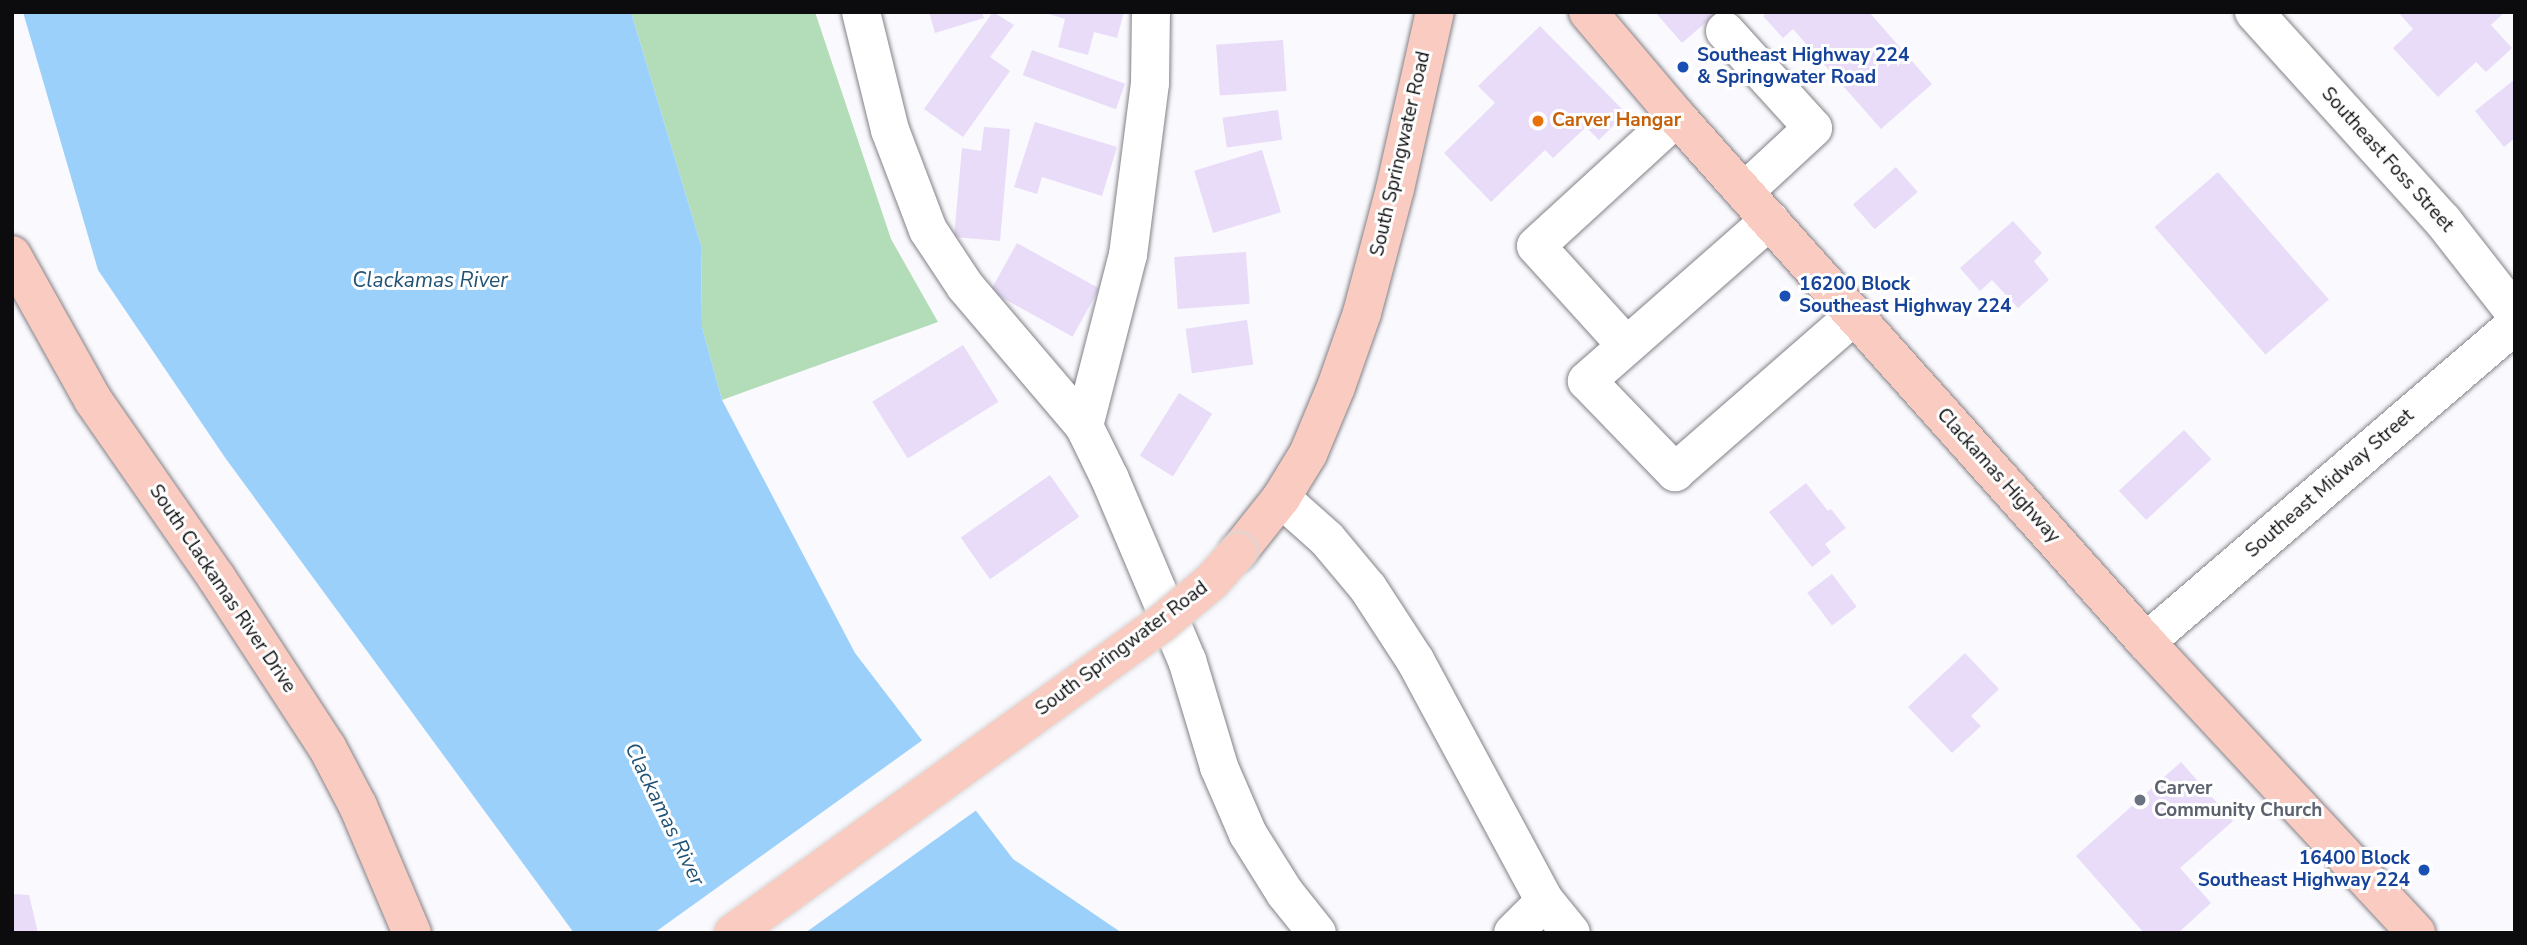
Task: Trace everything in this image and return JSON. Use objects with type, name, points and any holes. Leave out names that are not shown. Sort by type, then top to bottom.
[{"type":"main road","name":"South Springwater Road","points":[[733,933],[1162,623],[1211,582],[1280,498],[1312,443],[1336,387],[1362,313],[1395,189],[1434,12]]},
{"type":"main road","name":"Clackamas Highway","points":[[1588,12],[1677,117],[2146,642],[2416,933]]},
{"type":"main road","name":"South Clackamas River Drive","points":[[12,255],[93,400],[216,577],[327,747],[358,806],[412,933]]},
{"type":"street","points":[[861,12],[890,130],[928,230],[965,286],[1084,426],[1110,479],[1187,660],[1219,767],[1248,834],[1285,893],[1317,933]]},
{"type":"street","points":[[1084,426],[1128,255],[1150,83],[1150,12]]},
{"type":"street","name":"Southeast Foss Street","points":[[2253,12],[2443,221],[2515,313]]},
{"type":"street","points":[[1725,31],[1813,128],[1744,192]]},
{"type":"street","points":[[1625,344],[1536,246],[1677,117]]},
{"type":"street","points":[[1770,220],[1625,344],[1587,381],[1675,472],[1854,316]]},
{"type":"street","name":"Southeast Midway Street","points":[[2146,642],[2515,325]]},
{"type":"street","points":[[1280,498],[1327,539],[1368,588],[1415,660],[1545,901],[1571,933]]},
{"type":"street","points":[[1513,933],[1545,901]]},
{"type":"green space","points":[[631,12],[815,12],[891,239],[938,322],[722,400],[702,327],[701,245]]},
{"type":"water","name":"Clackamas River","points":[[23,12],[631,12],[701,245],[702,327],[722,400],[855,653],[1013,859],[1122,933],[574,933],[226,459],[98,270]]},
{"type":"pier","points":[[924,739],[978,809],[805,933],[654,933]]},
{"type":"building","points":[[929,12],[982,12],[984,18],[935,33]]},
{"type":"building","points":[[993,12],[1014,25],[990,57],[1010,71],[963,137],[924,109]]},
{"type":"building","points":[[1043,12],[1124,12],[1117,38],[1094,32],[1088,55],[1058,47],[1065,19]]},
{"type":"building","points":[[1655,12],[1718,12],[1682,43]]},
{"type":"building","points":[[1767,12],[1869,12],[1932,84],[1881,129],[1793,29],[1783,38],[1763,16]]},
{"type":"building","points":[[2398,12],[2505,12],[2491,25],[2512,48],[2486,72],[2476,62],[2438,97],[2393,48],[2413,29]]},
{"type":"building","points":[[1540,26],[1626,113],[1599,140],[1586,127],[1553,158],[1545,150],[1491,202],[1444,153],[1495,103],[1478,86]]},
{"type":"building","points":[[1283,40],[1287,91],[1220,96],[1216,45]]},
{"type":"building","points":[[1032,50],[1125,84],[1116,109],[1023,75]]},
{"type":"building","points":[[2515,79],[2515,138],[2504,147],[2475,111]]},
{"type":"building","points":[[1278,110],[1282,140],[1227,148],[1223,118]]},
{"type":"building","points":[[1035,122],[1117,147],[1102,196],[1042,177],[1037,194],[1014,187]]},
{"type":"building","points":[[984,127],[1010,129],[1000,241],[954,237],[962,148],[981,151]]},
{"type":"building","points":[[1262,150],[1281,212],[1213,233],[1194,171]]},
{"type":"building","points":[[1896,167],[1918,192],[1875,229],[1853,204]]},
{"type":"building","points":[[2218,172],[2329,300],[2265,355],[2155,227]]},
{"type":"building","points":[[2013,221],[2042,253],[2034,261],[2049,280],[2018,308],[1992,280],[1980,291],[1960,268]]},
{"type":"building","points":[[1017,243],[1099,289],[1073,337],[990,291]]},
{"type":"building","points":[[1246,252],[1250,304],[1178,309],[1174,257]]},
{"type":"building","points":[[1247,320],[1253,365],[1192,373],[1186,329]]},
{"type":"building","points":[[963,345],[999,402],[908,459],[872,402]]},
{"type":"building","points":[[1179,393],[1212,414],[1173,476],[1140,456]]},
{"type":"building","points":[[2184,430],[2211,459],[2146,520],[2119,491]]},
{"type":"building","points":[[1050,475],[1079,517],[990,579],[961,538]]},
{"type":"building","points":[[1806,483],[1828,511],[1831,509],[1846,528],[1825,544],[1831,552],[1812,567],[1769,512]]},
{"type":"building","points":[[1832,574],[1857,607],[1832,625],[1807,593]]},
{"type":"building","points":[[1965,653],[1999,689],[1971,716],[1981,726],[1952,753],[1908,707]]},
{"type":"building","points":[[2181,762],[2233,821],[2180,868],[2211,903],[2178,933],[2144,933],[2076,856]]},
{"type":"building","points":[[12,894],[29,895],[38,933],[12,933]]},
{"type":"place","name":"Southeast Highway 224 & Springwater Road","points":[[1683,67]]},
{"type":"place","name":"Carver Hangar","points":[[1538,121]]},
{"type":"place","name":"16200 Block Southeast Highway 224","points":[[1785,296]]},
{"type":"place","name":"Carver Community Church","points":[[2140,800]]},
{"type":"place","name":"16400 Block Southeast Highway 224","points":[[2424,870]]}]
